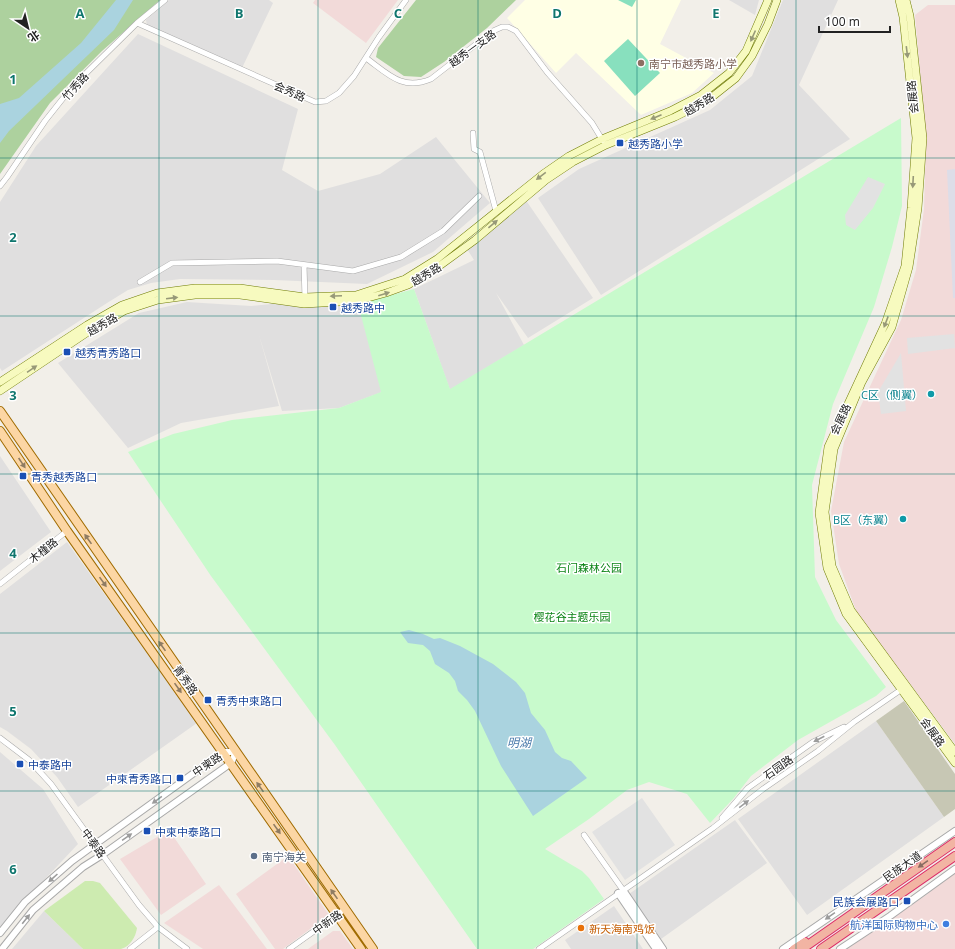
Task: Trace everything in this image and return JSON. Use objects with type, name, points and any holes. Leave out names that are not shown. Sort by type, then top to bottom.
[{"type":"highway","name":"民族大道","points":[[802,949],[955,842]]},
{"type":"highway","name":"民族大道","points":[[821,949],[955,856]]},
{"type":"highway","points":[[794,949],[841,922]]},
{"type":"main road","name":"越秀路","points":[[0,390],[88,332],[124,311],[158,300],[195,295],[240,295],[304,301],[357,302],[408,285],[444,263],[475,240],[546,180],[573,162],[604,142],[701,95],[729,73],[746,50],[768,0]]},
{"type":"main road","name":"越秀路","points":[[0,382],[86,325],[122,305],[158,293],[195,288],[240,288],[304,301],[356,294],[405,279],[437,259],[543,174],[569,156],[604,142],[675,118],[707,101],[736,78],[752,56],[768,24],[777,0]]},
{"type":"main road","name":"会展路","points":[[899,0],[903,17],[916,138],[911,208],[904,266],[885,324],[828,447],[819,513],[827,568],[846,614],[955,763]]},
{"type":"main road","name":"会展路","points":[[906,0],[910,16],[923,138],[918,208],[909,267],[892,327],[862,382],[834,449],[824,512],[832,566],[851,610],[955,752]]},
{"type":"main road","name":"青秀路","points":[[0,411],[373,949]]},
{"type":"main road","name":"青秀路","points":[[0,431],[68,531],[361,949]]},
{"type":"street","name":"竹秀路","points":[[0,186],[45,121],[72,87],[137,23],[165,0]]},
{"type":"street","name":"会秀路","points":[[137,23],[314,102],[326,100],[339,93],[354,76],[379,37],[406,0]]},
{"type":"street","name":"越秀一支路","points":[[366,58],[398,81],[420,83],[431,79],[493,31],[502,27],[508,27],[516,31],[524,40],[547,72],[592,123],[604,142]]},
{"type":"street","points":[[473,133],[474,149],[480,152],[496,212]]},
{"type":"street","points":[[140,282],[172,263],[276,261],[353,271],[401,257],[444,231],[479,196]]},
{"type":"street","points":[[304,265],[304,301]]},
{"type":"street","name":"木槿路","points":[[0,584],[68,531]]},
{"type":"street","name":"石园路","points":[[539,949],[713,828],[763,789],[818,751],[854,722],[902,689]]},
{"type":"street","name":"石园路","points":[[713,828],[748,788],[813,742],[854,722]]},
{"type":"street","name":"中泰路","points":[[0,738],[29,760],[51,784],[139,905],[158,927],[188,949]]},
{"type":"street","name":"中柬路","points":[[0,933],[26,902],[72,861],[223,752],[236,752],[231,763],[83,867],[33,910],[2,949]]},
{"type":"street","points":[[783,949],[955,831]]},
{"type":"street","points":[[584,835],[656,949]]},
{"type":"street","points":[[840,949],[955,869]]},
{"type":"street","points":[[620,892],[663,949]]},
{"type":"street","name":"中新路","points":[[289,949],[345,909]]},
{"type":"street","points":[[130,949],[158,927]]},
{"type":"shaded area","points":[[169,0],[269,0],[273,3],[242,68],[147,26],[146,20]]},
{"type":"shaded area","points":[[315,0],[398,0],[366,43],[313,3]]},
{"type":"shaded area","name":"南宁市越秀路小学","points":[[525,0],[681,0],[660,44],[714,73],[692,93],[641,115],[576,53],[556,73],[507,18]]},
{"type":"shaded area","points":[[729,0],[759,0],[755,15]]},
{"type":"shaded area","points":[[783,0],[838,0],[799,85],[850,139],[601,295],[538,198],[579,169],[710,110],[752,76]]},
{"type":"shaded area","points":[[928,5],[955,5],[955,744],[857,613],[839,564],[831,511],[844,442],[901,320],[916,270],[924,209],[926,138],[915,15]]},
{"type":"shaded area","points":[[138,34],[298,109],[282,170],[318,191],[380,174],[436,137],[490,203],[433,252],[367,284],[274,280],[180,279],[151,283],[128,290],[2,371],[0,368],[0,202],[36,146]]},
{"type":"shaded area","points":[[955,169],[955,298],[953,298],[947,170]]},
{"type":"shaded area","points":[[868,177],[885,184],[873,208],[855,230],[846,225],[845,215]]},
{"type":"shaded area","points":[[523,196],[593,298],[528,338],[496,293],[524,345],[450,390],[414,289],[474,260],[467,249]]},
{"type":"shaded area","points":[[371,294],[382,392],[339,408],[282,411],[259,335],[279,406],[181,423],[128,448],[58,363],[139,313],[187,302],[251,306]]},
{"type":"shaded area","points":[[954,334],[955,348],[908,354],[907,338]]},
{"type":"shaded area","points":[[901,353],[906,411],[881,414],[878,392]]},
{"type":"shaded area","points":[[0,456],[51,532],[0,571]]},
{"type":"shaded area","points":[[67,542],[197,723],[78,807],[57,777],[31,749],[0,727],[0,594]]},
{"type":"shaded area","points":[[904,701],[955,774],[955,809],[944,817],[876,721]]},
{"type":"shaded area","points":[[876,721],[944,817],[807,915],[738,819]]},
{"type":"shaded area","points":[[0,752],[43,789],[78,844],[0,927]]},
{"type":"shaded area","points":[[642,798],[675,845],[625,880],[592,832]]},
{"type":"shaded area","points":[[735,820],[767,863],[661,939],[629,894]]},
{"type":"shaded area","points":[[169,830],[206,884],[161,915],[120,859]]},
{"type":"shaded area","points":[[288,856],[329,915],[283,949],[275,949],[236,894]]},
{"type":"shaded area","points":[[955,872],[955,949],[846,949],[926,895],[940,882]]},
{"type":"shaded area","points":[[219,885],[267,949],[203,949],[164,923]]},
{"type":"shaded area","points":[[614,906],[643,949],[571,949],[565,940]]},
{"type":"shaded area","points":[[44,911],[83,949],[12,949]]},
{"type":"shaded area","points":[[333,931],[340,931],[353,949],[308,949]]},
{"type":"green space","points":[[0,0],[160,0],[102,51],[50,103],[0,174]]},
{"type":"green space","points":[[416,0],[516,0],[487,28],[444,62],[421,77],[404,76],[376,57],[378,48]]},
{"type":"green space","points":[[618,0],[636,0],[632,7]]},
{"type":"green space","points":[[628,39],[660,73],[635,96],[604,61]]},
{"type":"green space","name":"石门森林公园","points":[[901,118],[902,206],[892,247],[874,307],[833,404],[812,485],[815,577],[836,620],[886,687],[876,696],[798,740],[751,776],[733,799],[710,823],[687,794],[649,782],[627,790],[589,819],[545,849],[582,871],[604,899],[533,949],[477,949],[335,745],[211,576],[128,452],[173,434],[232,420],[339,408],[381,392],[358,304],[414,289],[450,389]]},
{"type":"green space","points":[[85,881],[100,883],[137,928],[132,941],[124,948],[83,949],[44,911]]},
{"type":"water","points":[[116,0],[133,0],[114,30],[9,131],[0,143],[0,104],[19,98],[81,43]]},
{"type":"water","name":"明湖","points":[[409,630],[434,639],[440,638],[460,646],[493,664],[516,682],[525,693],[531,713],[545,730],[555,752],[562,758],[571,761],[587,778],[533,816],[501,766],[475,711],[458,691],[455,681],[449,673],[435,664],[430,651],[423,645],[408,643],[400,632]]},
{"type":"place","name":"南宁市越秀路小学","points":[[641,63]]},
{"type":"place","name":"越秀路小学","points":[[620,143]]},
{"type":"place","name":"越秀路中","points":[[333,307]]},
{"type":"place","name":"越秀青秀路口","points":[[67,352]]},
{"type":"place","name":"C区（侧翼）","points":[[931,394]]},
{"type":"place","name":"青秀越秀路口","points":[[23,476]]},
{"type":"place","name":"B区（东翼）","points":[[903,519]]},
{"type":"place","name":"青秀中柬路口","points":[[208,700]]},
{"type":"place","name":"中泰路中","points":[[20,764]]},
{"type":"place","name":"中柬青秀路口","points":[[180,778]]},
{"type":"place","name":"中柬中泰路口","points":[[147,831]]},
{"type":"place","name":"南宁海关","points":[[254,856]]},
{"type":"place","name":"民族会展路口","points":[[907,901]]},
{"type":"place","name":"航洋国际购物中心","points":[[946,924]]},
{"type":"place","name":"新天海南鸡饭","points":[[581,928]]},
{"type":"park label","name":"樱花谷主题乐园","points":[[572,616]]}]
